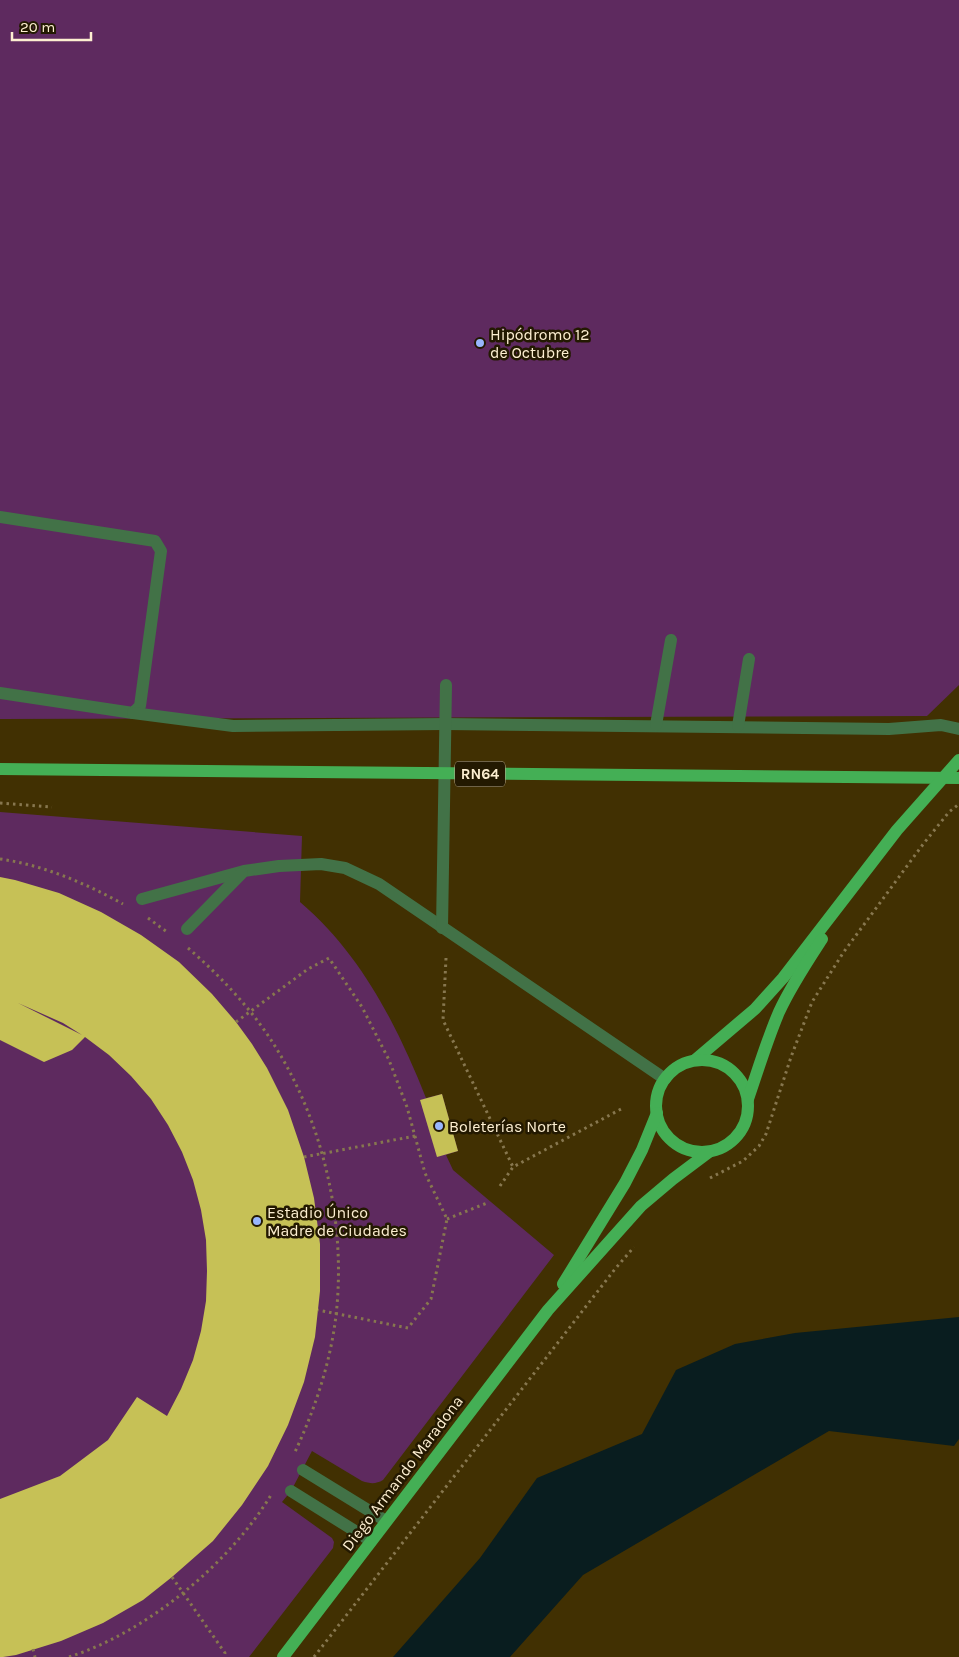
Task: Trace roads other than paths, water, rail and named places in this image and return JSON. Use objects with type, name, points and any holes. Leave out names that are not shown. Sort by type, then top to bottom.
[{"type":"main road","name":"Diego Armando Maradona","points":[[548,1310],[642,1150],[656,1113],[659,1089],[665,1079],[678,1067],[695,1060],[754,1009],[783,978],[897,830],[959,760]]},
{"type":"main road","name":"RN64","points":[[0,769],[959,778]]},
{"type":"main road","name":"Diego Armando Maradona","points":[[283,1657],[548,1310],[641,1206],[709,1152],[723,1148],[735,1139],[743,1127],[748,1114],[748,1099],[762,1056],[780,1011],[794,985],[862,876]]},
{"type":"main road","points":[[695,1060],[709,1060],[723,1065],[735,1073],[743,1085],[748,1099]]},
{"type":"main road","points":[[656,1113],[661,1127],[669,1139],[681,1148],[695,1152],[709,1152]]},
{"type":"lane","points":[[0,518],[156,541],[161,551],[140,706],[133,713]]},
{"type":"lane","points":[[656,725],[671,640]]},
{"type":"lane","points":[[738,726],[749,659]]},
{"type":"lane","points":[[442,928],[446,686]]},
{"type":"lane","points":[[0,693],[233,726],[445,724],[889,729],[942,725],[959,729]]},
{"type":"lane","points":[[142,899],[244,871],[279,866],[321,864],[345,868],[379,884],[665,1079]]},
{"type":"lane","points":[[186,929],[244,871]]},
{"type":"lane","points":[[303,1470],[386,1521]]},
{"type":"lane","points":[[291,1491],[370,1541]]},
{"type":"water","points":[[959,1317],[959,1439],[954,1446],[829,1431],[583,1575],[510,1657],[393,1657],[480,1558],[537,1478],[642,1434],[676,1370],[735,1344],[795,1333]]},
{"type":"place","name":"Hipódromo 12 de Octubre","points":[[480,343]]},
{"type":"place","name":"Boleterías Norte","points":[[439,1126]]},
{"type":"place","name":"Estadio Único Madre de Ciudades","points":[[257,1221]]}]
